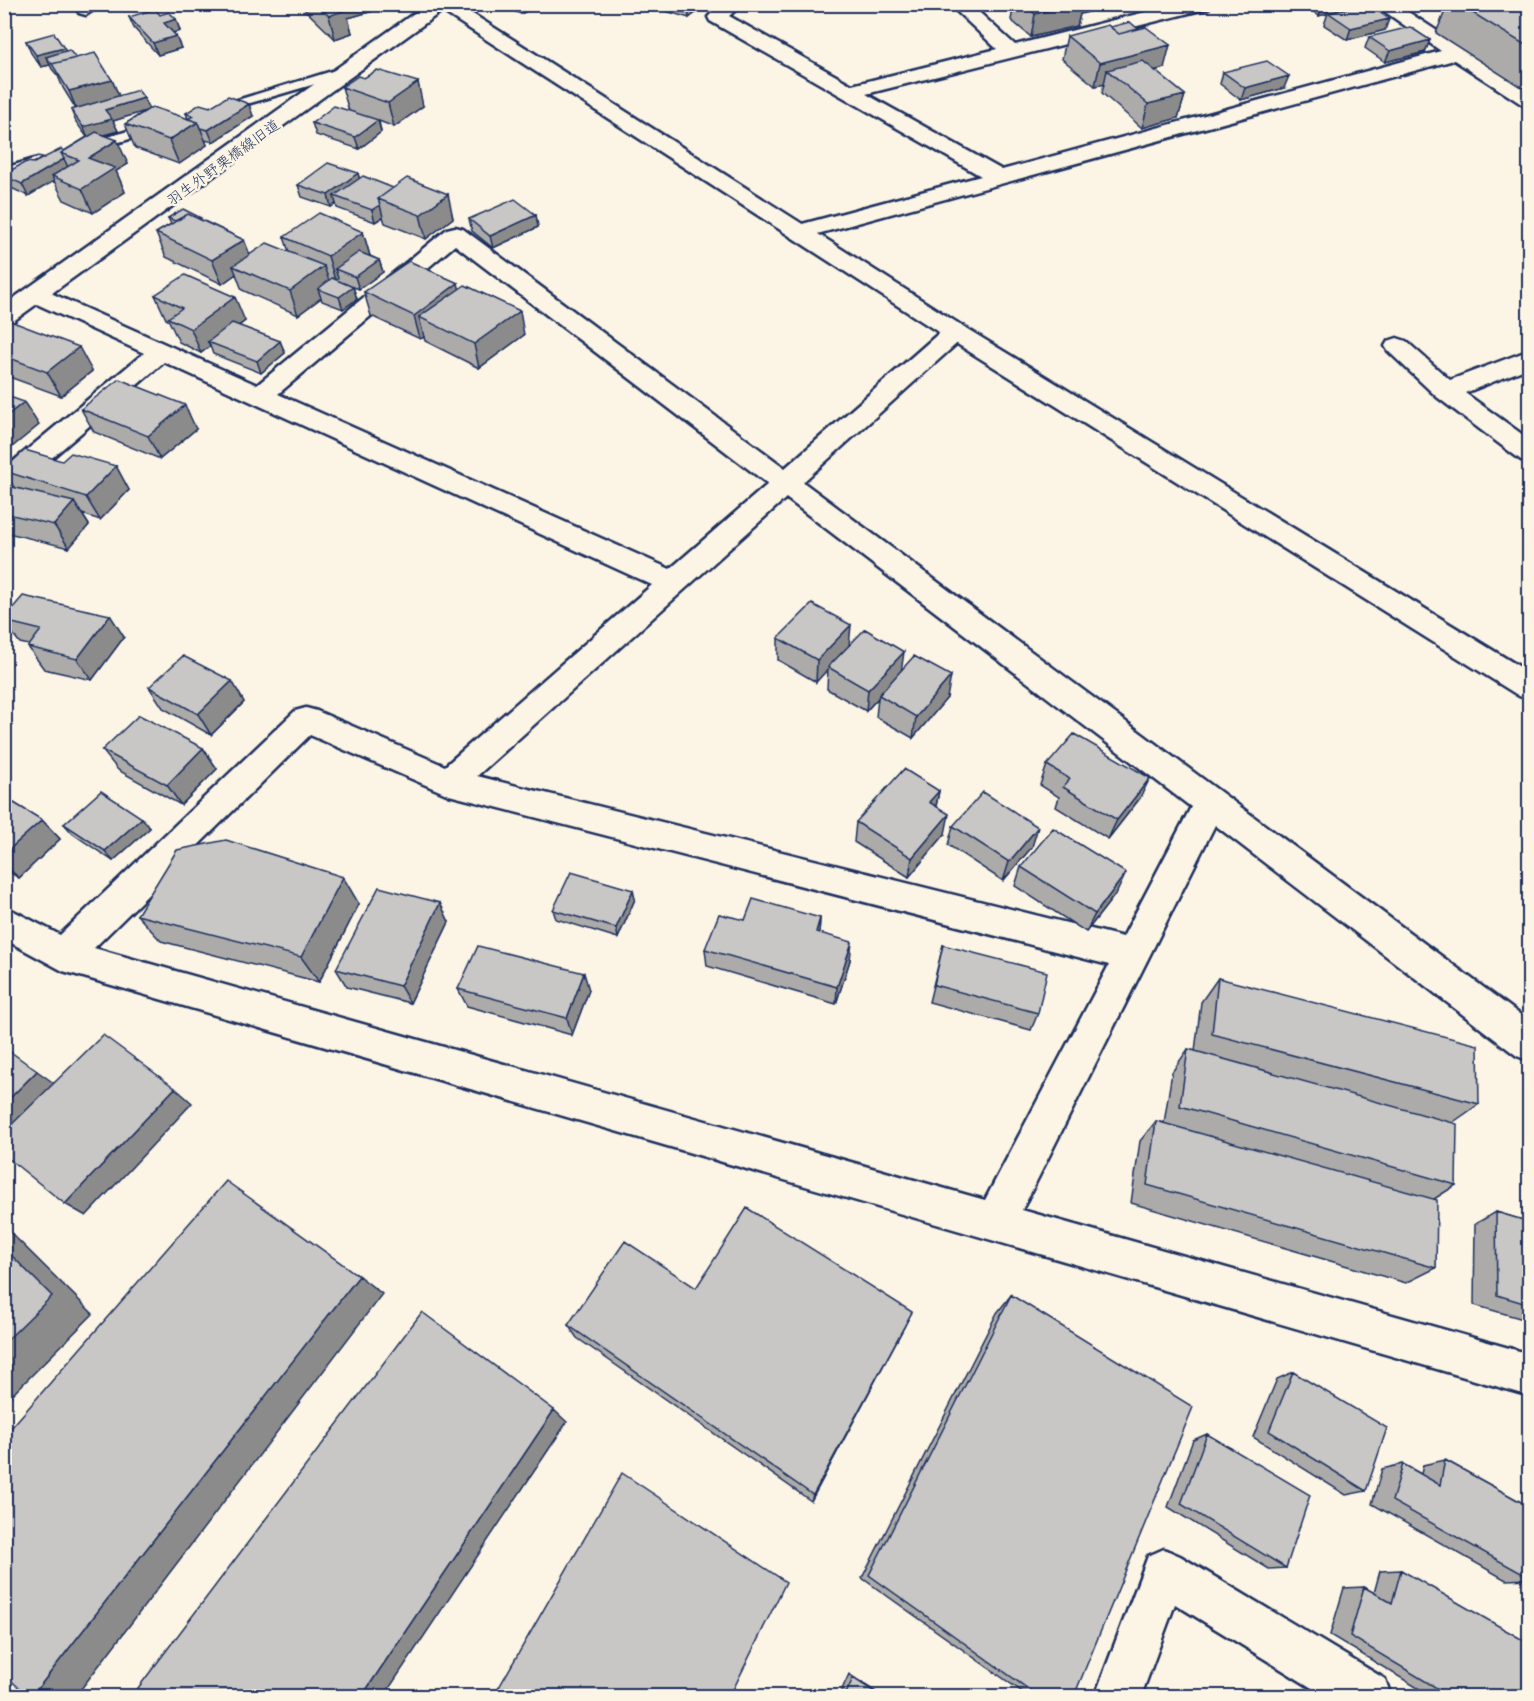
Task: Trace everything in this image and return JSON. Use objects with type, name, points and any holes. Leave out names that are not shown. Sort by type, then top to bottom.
[{"type":"street","name":"羽生外野栗橋線旧道","points":[[4,317],[442,4]]},
{"type":"street","points":[[442,4],[955,332],[1530,688]]},
{"type":"street","points":[[733,4],[717,17],[1000,178]]},
{"type":"street","points":[[958,4],[1012,52]]},
{"type":"street","points":[[849,92],[1012,52],[1178,7],[1202,4]]},
{"type":"street","points":[[1383,4],[1530,101]]},
{"type":"street","points":[[799,232],[1457,53]]},
{"type":"street","points":[[260,396],[455,234],[1530,1044]]},
{"type":"street","points":[[36,295],[674,583]]},
{"type":"street","points":[[449,782],[787,484],[955,332]]},
{"type":"street","points":[[1397,346],[1446,391],[1530,454]]},
{"type":"street","points":[[4,484],[162,351]]},
{"type":"street","points":[[1446,391],[1530,358]]},
{"type":"street","points":[[63,955],[306,720],[449,782],[1132,955]]},
{"type":"street","points":[[995,1222],[1210,803]]},
{"type":"street","points":[[4,921],[63,955],[1530,1375]]},
{"type":"street","points":[[1118,1696],[1164,1572],[1368,1696]]},
{"type":"lane","points":[[196,115],[354,68]]},
{"type":"lane","points":[[72,152],[174,122]]},
{"type":"lane","points":[[4,172],[50,159]]},
{"type":"building","points":[[317,4],[340,4],[346,10],[329,16]]},
{"type":"building","points":[[1023,4],[1074,4],[1035,14]]},
{"type":"building","points":[[1368,4],[1389,19],[1351,28],[1329,13]]},
{"type":"building","points":[[1458,4],[1530,4],[1530,48]]},
{"type":"building","points":[[155,9],[160,15],[169,12],[176,19],[164,23],[176,36],[153,43],[129,17]]},
{"type":"building","points":[[1130,22],[1138,29],[1119,34],[1110,27]]},
{"type":"building","points":[[1108,25],[1119,34],[1146,27],[1170,45],[1100,63],[1067,36]]},
{"type":"building","points":[[1410,27],[1430,40],[1390,51],[1369,37]]},
{"type":"building","points":[[54,33],[64,48],[36,55],[26,41]]},
{"type":"building","points":[[69,50],[76,58],[52,64],[46,57]]},
{"type":"building","points":[[95,53],[112,80],[69,91],[52,64]]},
{"type":"building","points":[[1143,61],[1185,95],[1148,104],[1107,70]]},
{"type":"building","points":[[1267,61],[1289,76],[1245,88],[1223,72]]},
{"type":"building","points":[[377,70],[418,82],[388,103],[342,87],[358,76],[364,78]]},
{"type":"building","points":[[138,90],[144,98],[105,110],[112,119],[83,127],[71,110]]},
{"type":"building","points":[[228,96],[249,104],[208,130],[200,128],[198,122],[188,119],[193,116],[186,113],[200,104],[210,107]]},
{"type":"building","points":[[334,106],[378,120],[355,137],[312,123]]},
{"type":"building","points":[[152,107],[198,122],[169,140],[125,124]]},
{"type":"building","points":[[96,132],[117,140],[88,158],[115,168],[82,189],[52,176],[79,160],[61,153]]},
{"type":"building","points":[[61,149],[64,151],[61,153],[64,159],[22,184],[4,176],[26,162],[34,163]]},
{"type":"building","points":[[328,163],[358,173],[328,195],[298,185]]},
{"type":"building","points":[[363,176],[393,188],[378,199],[380,205],[372,210],[334,196]]},
{"type":"building","points":[[407,178],[448,194],[420,215],[378,199]]},
{"type":"building","points":[[515,199],[536,215],[490,236],[469,219]]},
{"type":"building","points":[[183,209],[201,218],[188,214],[175,221],[168,218]]},
{"type":"building","points":[[319,213],[363,232],[328,256],[284,237]]},
{"type":"building","points":[[188,214],[244,240],[212,260],[156,233]]},
{"type":"building","points":[[267,243],[324,266],[290,291],[233,266]]},
{"type":"building","points":[[359,252],[379,260],[355,277],[335,269]]},
{"type":"building","points":[[409,261],[458,283],[414,316],[364,292]]},
{"type":"building","points":[[185,275],[235,297],[191,329],[168,318],[182,308],[155,295]]},
{"type":"building","points":[[332,278],[353,287],[339,297],[318,289]]},
{"type":"building","points":[[465,285],[520,311],[474,344],[419,317]]},
{"type":"building","points":[[4,319],[79,347],[47,372],[4,356]]},
{"type":"building","points":[[232,323],[280,341],[257,361],[208,342]]},
{"type":"building","points":[[119,379],[185,405],[148,436],[81,409]]},
{"type":"building","points":[[4,395],[24,402],[4,418]]},
{"type":"building","points":[[25,450],[62,461],[71,453],[116,466],[86,497],[4,471]]},
{"type":"building","points":[[4,485],[74,502],[54,525],[4,513]]},
{"type":"building","points":[[23,596],[110,615],[77,659],[28,647],[41,630],[4,621],[4,618]]},
{"type":"building","points":[[812,604],[851,625],[817,660],[778,638]]},
{"type":"building","points":[[865,629],[904,652],[868,690],[828,667]]},
{"type":"building","points":[[183,656],[232,681],[198,714],[149,687]]},
{"type":"building","points":[[914,656],[951,676],[916,717],[879,695]]},
{"type":"building","points":[[139,715],[203,748],[167,785],[102,750]]},
{"type":"building","points":[[1074,734],[1150,778],[1117,820],[1063,787],[1070,779],[1047,765]]},
{"type":"building","points":[[904,769],[939,791],[929,802],[949,814],[912,858],[856,822]]},
{"type":"building","points":[[101,791],[142,818],[105,851],[64,824]]},
{"type":"building","points":[[983,792],[1038,827],[1009,862],[953,826]]},
{"type":"building","points":[[4,797],[42,820],[4,854]]},
{"type":"building","points":[[1053,828],[1126,873],[1095,914],[1021,867]]},
{"type":"building","points":[[226,840],[343,877],[301,957],[137,915],[177,850]]},
{"type":"building","points":[[571,872],[633,890],[616,928],[553,910]]},
{"type":"building","points":[[379,887],[440,903],[400,986],[336,969]]},
{"type":"building","points":[[753,899],[820,918],[816,932],[852,942],[837,987],[705,949],[719,914],[745,920]]},
{"type":"building","points":[[943,945],[1047,972],[1038,1013],[934,985]]},
{"type":"building","points":[[478,946],[584,973],[567,1018],[458,989]]},
{"type":"building","points":[[1218,978],[1478,1045],[1479,1104],[1212,1034]]},
{"type":"building","points":[[103,1035],[175,1088],[65,1204],[4,1155],[4,1132]]},
{"type":"building","points":[[4,1047],[37,1071],[4,1104]]},
{"type":"building","points":[[1188,1049],[1457,1124],[1456,1185],[1180,1106]]},
{"type":"building","points":[[1156,1121],[1437,1200],[1436,1268],[1147,1185]]},
{"type":"building","points":[[226,1181],[359,1276],[32,1696],[28,1696],[4,1674],[4,1436]]},
{"type":"building","points":[[747,1208],[912,1312],[813,1495],[568,1325],[625,1241],[696,1288]]},
{"type":"building","points":[[1496,1212],[1530,1222],[1530,1305],[1497,1295]]},
{"type":"building","points":[[4,1248],[52,1296],[4,1343]]},
{"type":"building","points":[[1011,1295],[1193,1407],[1074,1696],[1038,1696],[869,1575]]},
{"type":"building","points":[[422,1312],[554,1410],[362,1696],[132,1696]]},
{"type":"building","points":[[1293,1372],[1387,1428],[1366,1491],[1269,1431]]},
{"type":"building","points":[[1207,1434],[1310,1495],[1286,1568],[1181,1504]]},
{"type":"building","points":[[1445,1460],[1530,1507],[1530,1578],[1392,1501],[1403,1464],[1440,1485]]},
{"type":"building","points":[[622,1473],[786,1582],[730,1696],[494,1696]]},
{"type":"building","points":[[1401,1570],[1530,1644],[1530,1664],[1523,1696],[1450,1696],[1350,1636],[1364,1587],[1392,1603]]},
{"type":"building","points":[[853,1678],[881,1696],[845,1696]]}]
